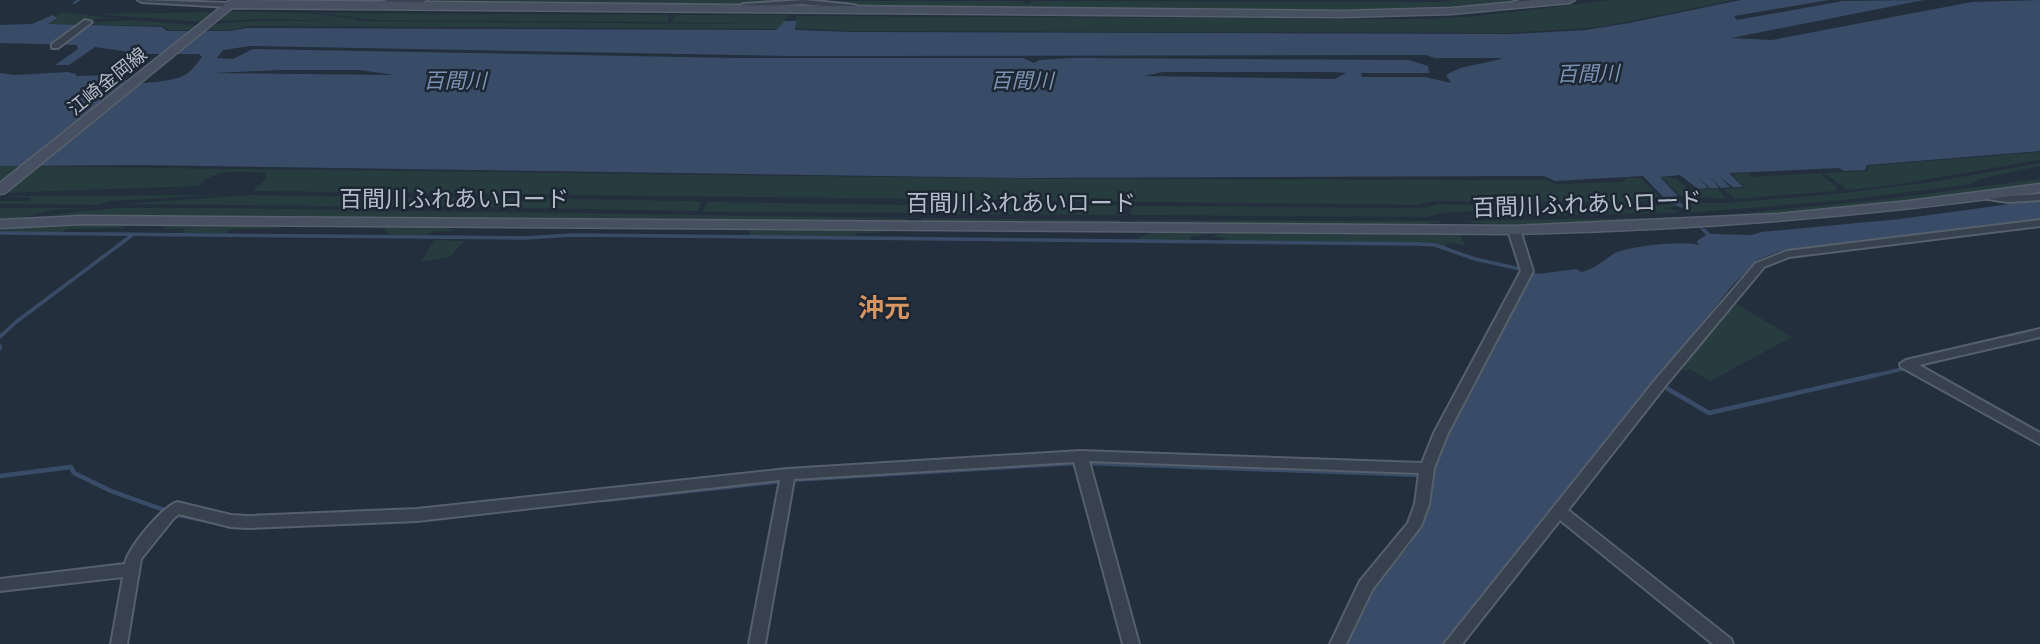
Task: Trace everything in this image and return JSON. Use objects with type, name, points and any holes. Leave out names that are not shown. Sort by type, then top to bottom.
[{"type":"street","points":[[142,0],[324,6],[1343,14],[1506,7],[1570,0]]},
{"type":"street","points":[[324,6],[423,0]]},
{"type":"street","points":[[1506,7],[1530,0]]},
{"type":"street","points":[[733,9],[801,1],[869,10]]},
{"type":"street","name":"江崎金岡線","points":[[0,190],[233,3]]},
{"type":"street","points":[[55,46],[88,22]]},
{"type":"street","name":"百間川ふれあいロード","points":[[0,224],[82,220],[1514,230],[1749,221],[2040,188]]},
{"type":"street","points":[[1985,196],[2008,200],[2040,197]]},
{"type":"street","points":[[1452,644],[1661,382],[1760,265],[1787,254],[2040,223]]},
{"type":"street","points":[[1338,644],[1366,586],[1414,526],[1422,504],[1427,468],[1441,432],[1527,271],[1514,230]]},
{"type":"street","points":[[2040,333],[1906,364],[2040,439]]},
{"type":"street","points":[[119,644],[134,557],[177,508],[231,521],[247,522],[417,515],[787,478],[1080,461],[1427,468]]},
{"type":"street","points":[[1080,461],[1131,644]]},
{"type":"street","points":[[757,644],[787,478]]},
{"type":"street","points":[[1559,511],[1725,644]]},
{"type":"street","points":[[0,584],[132,570]]},
{"type":"green space","points":[[432,0],[796,0],[729,8],[381,3]]},
{"type":"green space","points":[[1524,0],[1455,9],[1349,12],[1244,12],[1270,9],[870,9],[804,1],[1022,1],[1030,4],[1031,1]]},
{"type":"green space","points":[[1612,0],[1734,0],[1600,27],[1507,33],[845,31],[794,28],[796,16],[1422,19],[1479,16]]},
{"type":"green space","points":[[272,7],[1234,16],[237,9]]},
{"type":"green space","points":[[228,11],[307,13],[357,19],[355,21],[745,24],[671,22],[674,15],[789,15],[780,28],[775,29],[249,26],[232,30],[169,30],[164,26],[49,24],[61,12],[121,19],[100,18],[86,23],[130,20],[194,25],[256,21],[336,21],[261,19],[202,22],[95,14],[214,12],[212,15],[223,15]]},
{"type":"green space","points":[[318,13],[669,15],[668,22],[375,20]]},
{"type":"green space","points":[[2040,152],[2040,160],[1907,183],[1848,190],[1824,173],[1867,171],[1868,166]]},
{"type":"green space","points":[[2040,163],[2040,166],[1979,179],[1972,184],[1845,200],[1689,213],[1686,209],[1697,208],[1683,207],[1681,203],[1727,203],[1844,193],[1938,181]]},
{"type":"green space","points":[[0,166],[1053,179],[1547,180],[1556,184],[1624,182],[1626,178],[1641,178],[1659,197],[1625,206],[1614,206],[1599,202],[1432,201],[1418,205],[253,191],[266,179],[265,173],[238,172],[221,173],[198,186],[0,193]]},
{"type":"green space","points":[[1748,173],[1752,177],[1820,173],[1837,188],[1836,191],[1735,199],[1723,189],[1745,188],[1732,174]]},
{"type":"green space","points":[[1661,177],[1676,178],[1688,189],[1718,189],[1726,199],[1680,196]]},
{"type":"green space","points":[[2040,179],[2040,184],[1785,215],[1522,227],[1456,221],[1701,217],[1888,199]]},
{"type":"green space","points":[[0,195],[219,195],[110,201],[96,205],[0,204],[0,201],[28,201],[31,198]]},
{"type":"green space","points":[[251,195],[424,198],[417,207],[124,204]]},
{"type":"green space","points":[[443,197],[702,202],[698,211],[424,206],[430,199]]},
{"type":"green space","points":[[707,202],[912,205],[912,213],[703,212]]},
{"type":"green space","points":[[1438,204],[1543,207],[1442,213],[1425,217],[1131,215],[1130,206],[1424,208]]},
{"type":"green space","points":[[1672,204],[1676,207],[1665,208],[1679,213],[1458,217],[1634,208]]},
{"type":"green space","points":[[919,205],[1125,205],[1125,215],[918,214]]},
{"type":"green space","points":[[0,208],[90,208],[51,210],[18,219],[0,220]]},
{"type":"green space","points":[[116,208],[906,218],[905,222],[45,215]]},
{"type":"green space","points":[[922,218],[1120,220],[1120,223],[921,222]]},
{"type":"green space","points":[[1136,220],[1441,222],[1409,226],[1137,224]]},
{"type":"green space","points":[[112,223],[125,228],[66,229],[62,233],[0,232],[0,226]]},
{"type":"green space","points":[[155,224],[293,225],[268,229],[230,229],[225,234],[181,233],[185,228],[168,229]]},
{"type":"green space","points":[[360,225],[441,226],[455,231],[431,231],[428,235],[389,235],[384,229]]},
{"type":"green space","points":[[752,228],[895,229],[878,233],[857,233],[855,238],[748,236]]},
{"type":"green space","points":[[1158,231],[1219,232],[1190,237],[1190,241],[1138,240],[1138,237]]},
{"type":"green space","points":[[1232,231],[1460,233],[1465,246],[1448,242],[1445,247],[1419,243],[1226,241],[1224,237],[1210,237]]},
{"type":"green space","points":[[434,240],[464,241],[450,257],[421,262]]},
{"type":"green space","points":[[1735,303],[1792,337],[1710,381],[1690,369],[1686,371],[1681,368]]},
{"type":"water","name":"百間川","points":[[1741,0],[1829,0],[1734,16],[1737,20],[1843,1],[1924,0],[1731,38],[1772,40],[1972,2],[2040,0],[2040,151],[1867,165],[1865,170],[1844,171],[1839,168],[1729,173],[1743,187],[1733,187],[1720,177],[1730,187],[1721,188],[1710,177],[1719,188],[1710,188],[1698,177],[1708,188],[1698,189],[1680,175],[1660,177],[1677,195],[1683,208],[1666,199],[1643,176],[1555,181],[1544,176],[1024,178],[139,165],[0,166],[0,73],[14,75],[68,72],[76,76],[115,75],[126,80],[123,84],[147,83],[182,76],[202,57],[199,54],[127,54],[95,47],[69,65],[55,65],[78,49],[77,45],[0,43],[0,25],[32,24],[53,15],[57,18],[48,24],[162,27],[167,31],[229,31],[247,28],[776,30],[785,21],[796,21],[795,30],[851,32],[1513,34],[1586,30]],"holes":[[[250,46],[791,56],[1426,55],[1435,58],[1502,58],[1453,71],[1446,75],[1451,83],[1425,77],[1362,77],[1361,73],[1429,73],[1428,66],[1409,60],[1071,58],[1040,60],[1034,63],[1023,58],[735,58],[253,49],[233,59],[217,58],[223,50]],[[360,70],[394,75],[213,73]],[[1163,72],[1346,73],[1335,79],[1144,76]]]},
{"type":"water","points":[[2040,200],[2040,222],[1780,251],[1757,260],[1731,287],[1444,644],[1347,644],[1380,576],[1409,546],[1422,521],[1439,453],[1532,272],[1538,274],[1576,269],[1582,272],[1615,253],[1632,248],[1670,243],[1699,245],[1697,241],[1706,235],[1700,228],[1711,234],[1752,235]]},
{"type":"waterway","points":[[74,3],[79,0]]},
{"type":"waterway","points":[[0,233],[524,238],[573,235],[1419,244],[1435,245],[1475,259],[1520,269]]},
{"type":"waterway","points":[[0,337],[16,322],[131,236]]},
{"type":"waterway","points":[[1868,377],[1907,368]]},
{"type":"waterway","points":[[1668,389],[1709,413],[1876,375]]},
{"type":"waterway","points":[[790,480],[1076,463]]},
{"type":"waterway","points":[[1087,463],[1421,475]]},
{"type":"waterway","points":[[0,476],[71,467],[74,473],[111,491],[167,511]]},
{"type":"waterway","points":[[605,500],[782,481]]},
{"type":"waterway","points":[[174,514],[232,526]]},
{"type":"district","name":"沖元","points":[[884,308]]}]
